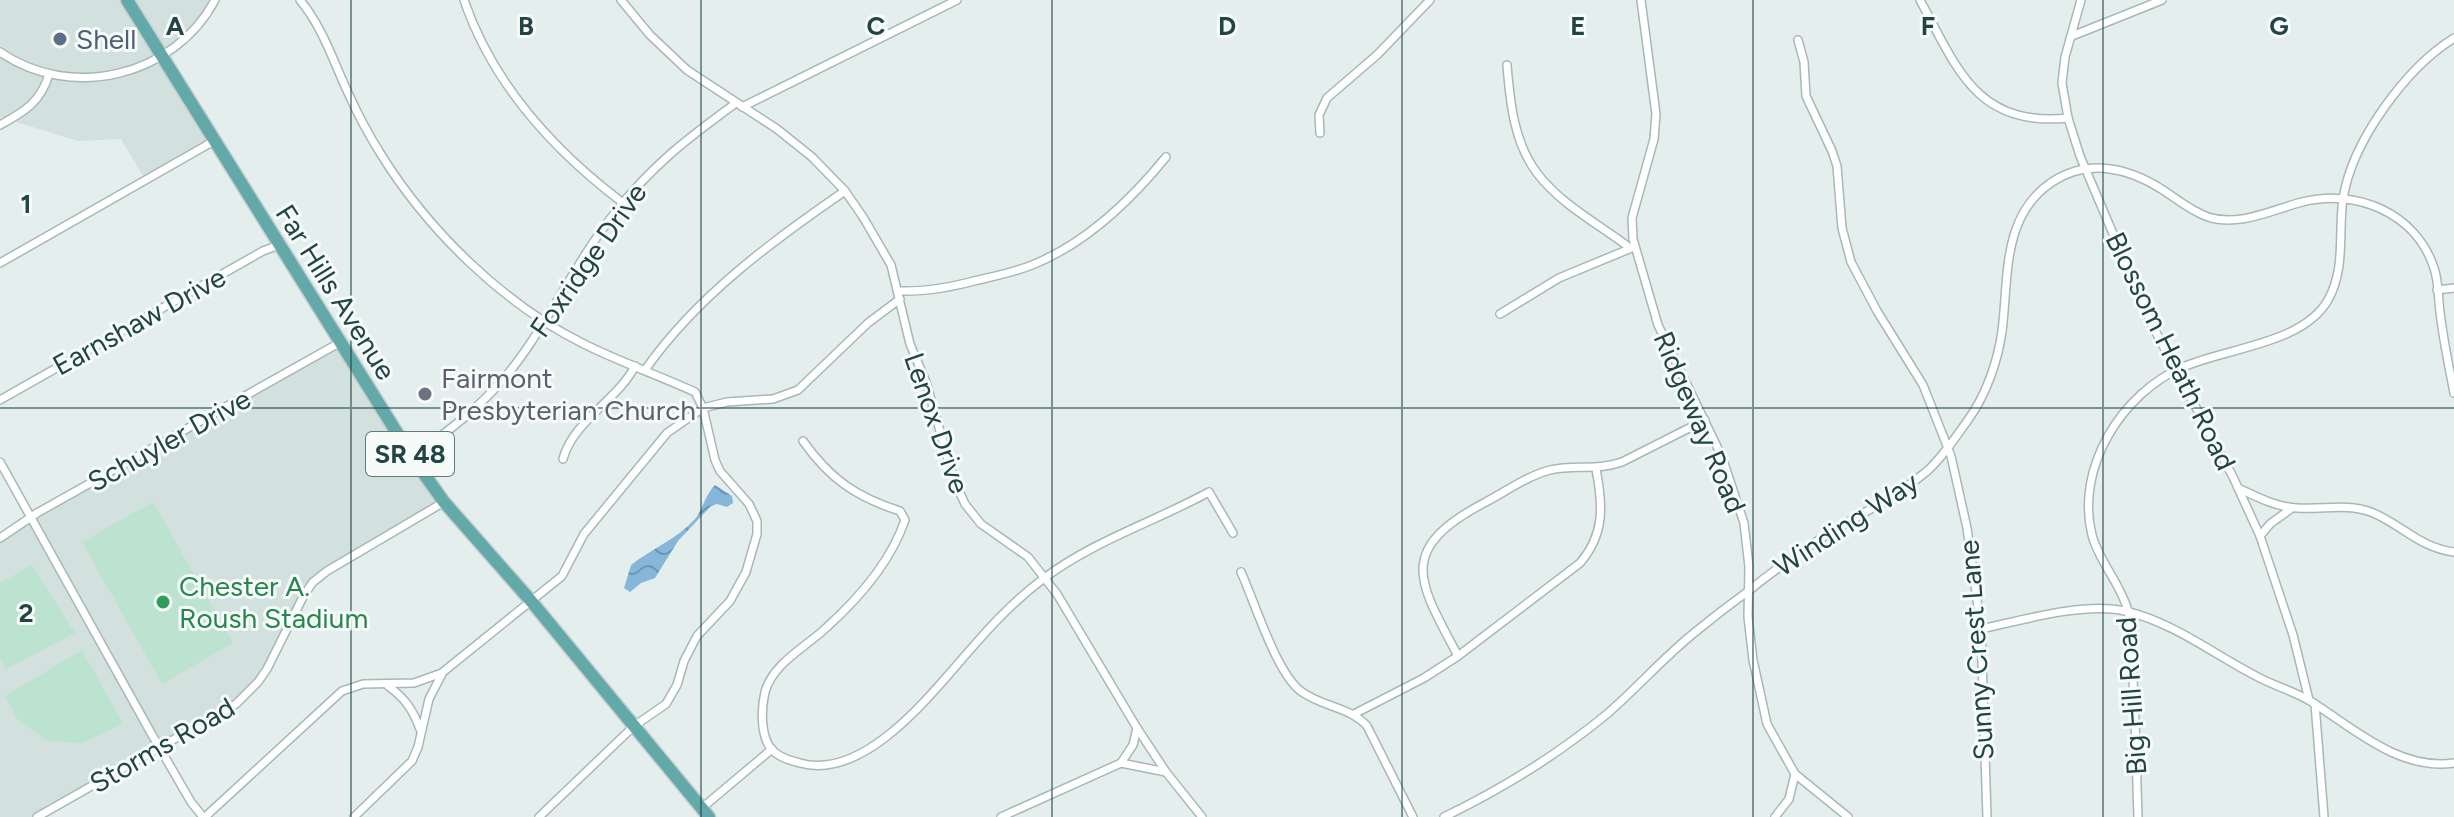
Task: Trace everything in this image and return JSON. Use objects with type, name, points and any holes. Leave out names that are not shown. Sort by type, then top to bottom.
[{"type":"main road","name":"Far Hills Avenue","points":[[127,0],[412,457],[444,502],[531,601],[705,813]]},
{"type":"street","points":[[0,52],[23,65],[49,74],[107,77],[140,68],[180,42],[196,27],[215,0]]},
{"type":"street","points":[[300,0],[322,34],[365,127],[401,185],[462,256],[545,321],[583,344],[695,392],[703,408],[715,460],[726,480],[754,512],[757,534],[740,587],[697,636],[684,661],[673,695],[666,704],[634,726],[539,817]]},
{"type":"street","points":[[464,0],[491,60],[525,111],[566,157],[623,203]]},
{"type":"street","name":"Lenox Drive","points":[[621,0],[668,53],[792,140],[845,191],[889,260],[910,344],[926,382],[954,480],[965,504],[981,524],[1028,557],[1044,578],[1071,614],[1166,772],[1202,817]]},
{"type":"street","name":"Foxridge Drive","points":[[412,457],[462,420],[520,358],[572,275],[623,203],[659,161],[739,105],[957,0]]},
{"type":"street","points":[[1320,133],[1319,115],[1327,98],[1377,55],[1430,0]]},
{"type":"street","name":"Ridgeway Road","points":[[1641,0],[1656,114],[1654,139],[1632,218],[1633,247],[1666,344],[1722,457],[1744,523],[1753,660],[1763,710],[1775,741],[1795,774],[1848,817]]},
{"type":"street","points":[[1920,0],[1957,66],[1980,97],[1992,106],[2019,115],[2052,120],[2068,118]]},
{"type":"street","name":"Blossom Heath Road","points":[[2081,0],[2063,73],[2068,118],[2084,168],[2174,370],[2238,488],[2260,536],[2312,702],[2324,817]]},
{"type":"street","points":[[2072,36],[2162,0]]},
{"type":"street","name":"Big Hill Road","points":[[2138,817],[2135,693],[2128,612],[2092,536],[2089,507],[2093,473],[2106,439],[2141,394],[2174,370],[2272,338],[2295,329],[2316,315],[2330,296],[2336,280],[2340,263],[2343,199],[2374,122],[2421,63],[2454,38]]},
{"type":"street","name":"Sunny Crest Lane","points":[[1798,40],[1804,62],[1806,96],[1837,166],[1842,228],[1851,262],[1923,385],[1949,446],[1967,528],[1981,629],[1987,817]]},
{"type":"street","points":[[1507,65],[1516,128],[1537,173],[1570,204],[1633,247]]},
{"type":"street","points":[[0,125],[35,102],[46,86],[49,74]]},
{"type":"street","points":[[0,263],[214,141]]},
{"type":"street","points":[[0,462],[191,802],[204,817],[342,691],[363,684],[414,683],[443,672],[531,601],[566,570],[584,534],[657,444],[681,422],[703,408],[733,401],[773,399],[798,390],[899,295],[951,288],[1033,265],[1075,242],[1113,212],[1166,157]]},
{"type":"street","points":[[2084,168],[2130,173],[2194,211],[2219,220],[2243,219],[2309,200],[2343,199],[2386,210],[2409,227],[2428,254],[2436,275],[2454,393]]},
{"type":"street","name":"Winding Way","points":[[1444,817],[1502,787],[1572,741],[1642,683],[1694,633],[1747,591],[1822,538],[1927,471],[1981,401],[2002,334],[2007,263],[2016,229],[2041,191],[2068,173],[2084,168]]},
{"type":"street","points":[[645,370],[666,343],[742,268],[845,191]]},
{"type":"street","name":"Earnshaw Drive","points":[[0,400],[263,251],[279,245]]},
{"type":"street","points":[[1500,314],[1559,278],[1633,247]]},
{"type":"street","points":[[2437,290],[2454,288]]},
{"type":"street","name":"Schuyler Drive","points":[[0,538],[339,343]]},
{"type":"street","points":[[563,459],[570,441],[628,379],[635,366]]},
{"type":"street","points":[[1458,656],[1425,589],[1423,567],[1430,543],[1437,534],[1460,516],[1547,471],[1596,469],[1622,462],[1705,420]]},
{"type":"street","points":[[803,441],[849,489],[863,498],[900,511],[904,524],[868,583],[827,627],[780,666],[768,682],[763,709],[766,740],[772,749],[797,763],[824,767],[860,754],[913,712],[1002,615],[1044,578],[1087,550],[1171,513],[1209,492],[1233,533]]},
{"type":"street","points":[[1354,714],[1424,678],[1458,656],[1569,572],[1589,553],[1597,537],[1602,512],[1596,469]]},
{"type":"street","points":[[2238,488],[2292,508],[2361,509],[2423,544],[2454,552]]},
{"type":"street","name":"Storms Road","points":[[37,817],[229,708],[248,693],[267,669],[304,595],[321,575],[444,502]]},
{"type":"street","points":[[2260,536],[2270,524],[2292,508]]},
{"type":"street","points":[[1241,572],[1286,676],[1301,692],[1316,701],[1354,714],[1367,726],[1413,817]]},
{"type":"street","points":[[1981,629],[2074,611],[2110,609],[2128,612],[2168,626],[2257,677],[2312,702],[2394,754],[2421,762],[2454,763]]},
{"type":"street","points":[[354,817],[412,761],[429,699],[443,672]]},
{"type":"street","points":[[386,685],[401,695],[413,710],[420,730]]},
{"type":"street","points":[[1001,817],[1121,763],[1133,745],[1137,728]]},
{"type":"street","points":[[705,813],[772,749]]},
{"type":"street","points":[[1121,763],[1166,772]]},
{"type":"street","points":[[1775,817],[1789,799],[1795,774]]},
{"type":"shaded area","points":[[0,0],[215,0],[207,15],[161,55],[214,141],[146,181],[121,139],[78,141],[0,117]]},
{"type":"shaded area","points":[[339,343],[444,502],[313,582],[267,669],[248,693],[37,817],[0,817],[0,538]]},
{"type":"green space","name":"Chester A. Roush Stadium","points":[[153,502],[233,643],[162,684],[82,542]]},
{"type":"green space","points":[[32,565],[75,633],[6,669],[0,659],[0,583]]},
{"type":"green space","points":[[82,650],[123,724],[82,743],[48,741],[18,720],[5,696]]},
{"type":"water","points":[[715,485],[732,496],[733,503],[727,507],[711,506],[678,541],[655,578],[641,583],[630,592],[624,588],[631,565],[688,526]]},
{"type":"place","name":"Shell","points":[[60,39]]},
{"type":"place","name":"Fairmont Presbyterian Church","points":[[425,394]]},
{"type":"place","name":"Chester A. Roush Stadium","points":[[163,602]]}]
